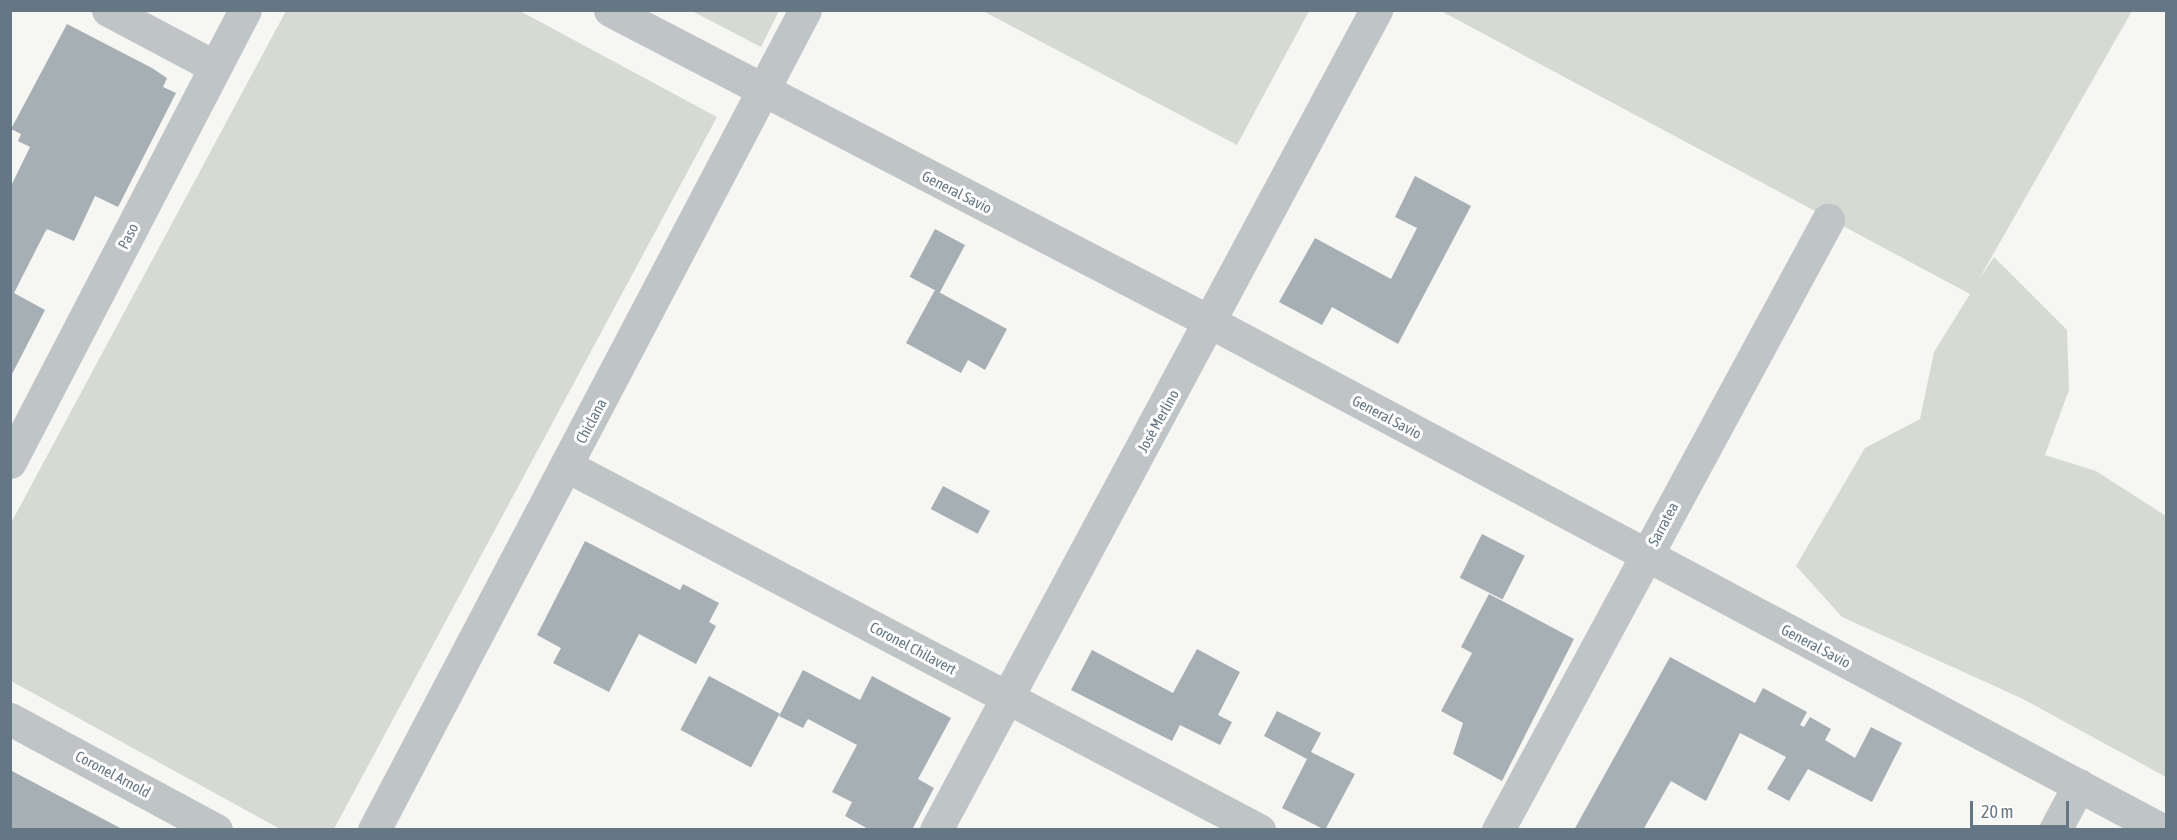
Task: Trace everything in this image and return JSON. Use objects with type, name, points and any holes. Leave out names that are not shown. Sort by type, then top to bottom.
[{"type":"street","points":[[108,10],[215,67]]},
{"type":"street","name":"Paso","points":[[10,462],[245,10]]},
{"type":"street","name":"General Savio","points":[[610,10],[763,92],[1212,323],[2162,830]]},
{"type":"street","name":"Chiclana","points":[[374,830],[806,10]]},
{"type":"street","name":"José Merlino","points":[[936,830],[1212,323],[1376,10]]},
{"type":"street","name":"Sarratea","points":[[1498,830],[1828,220]]},
{"type":"street","name":"Coronel Chilavert","points":[[567,466],[1259,830]]},
{"type":"street","name":"Coronel Arnold","points":[[10,718],[216,830]]},
{"type":"street","points":[[2055,830],[2079,784]]},
{"type":"shaded area","points":[[286,11],[520,11],[717,117],[334,829],[280,829],[11,681],[11,523]]},
{"type":"shaded area","points":[[692,11],[779,11],[761,47]]},
{"type":"shaded area","points":[[983,11],[1309,11],[1237,145]]},
{"type":"shaded area","points":[[1441,11],[2132,11],[1979,279],[1994,257],[2067,330],[2069,390],[2045,455],[2096,471],[2166,516],[2166,777],[2021,698],[1842,617],[1796,566],[1865,448],[1920,419],[1934,352],[1970,294]]},
{"type":"building","points":[[67,24],[152,68],[167,78],[163,87],[176,93],[118,207],[95,196],[74,241],[47,229],[44,234],[14,293],[45,310],[10,378],[10,188],[30,147],[18,141],[21,134],[11,129]]},
{"type":"building","points":[[1415,176],[1471,206],[1398,344],[1332,307],[1322,325],[1279,302],[1315,238],[1391,279],[1417,228],[1395,217]]},
{"type":"building","points":[[935,229],[965,245],[940,293],[910,277]]},
{"type":"building","points":[[935,290],[1007,329],[985,370],[968,360],[961,373],[906,343]]},
{"type":"building","points":[[943,486],[990,511],[978,534],[931,509]]},
{"type":"building","points":[[1482,534],[1525,556],[1503,599],[1460,578]]},
{"type":"building","points":[[585,541],[680,590],[683,584],[719,603],[709,622],[716,626],[696,664],[639,634],[609,692],[553,663],[561,648],[537,635]]},
{"type":"building","points":[[1489,594],[1574,639],[1502,781],[1453,754],[1463,723],[1441,711],[1472,653],[1461,647]]},
{"type":"building","points":[[1197,649],[1240,672],[1218,715],[1232,722],[1220,745],[1180,725],[1172,741],[1071,690],[1092,650],[1173,693]]},
{"type":"building","points":[[1670,657],[1755,703],[1763,688],[1807,712],[1800,725],[1804,727],[1810,717],[1831,729],[1825,740],[1855,758],[1871,727],[1902,743],[1872,802],[1808,769],[1789,801],[1767,789],[1786,757],[1740,733],[1706,801],[1671,781],[1643,830],[1574,830]]},
{"type":"building","points":[[803,670],[860,700],[872,676],[951,718],[918,779],[934,788],[912,830],[870,830],[845,816],[852,802],[832,792],[857,745],[808,719],[803,728],[779,716]]},
{"type":"building","points":[[709,676],[780,714],[751,767],[680,730]]},
{"type":"building","points":[[1277,711],[1321,733],[1311,752],[1355,774],[1325,830],[1282,808],[1307,759],[1264,736]]},
{"type":"building","points":[[10,770],[124,830],[10,830]]}]
